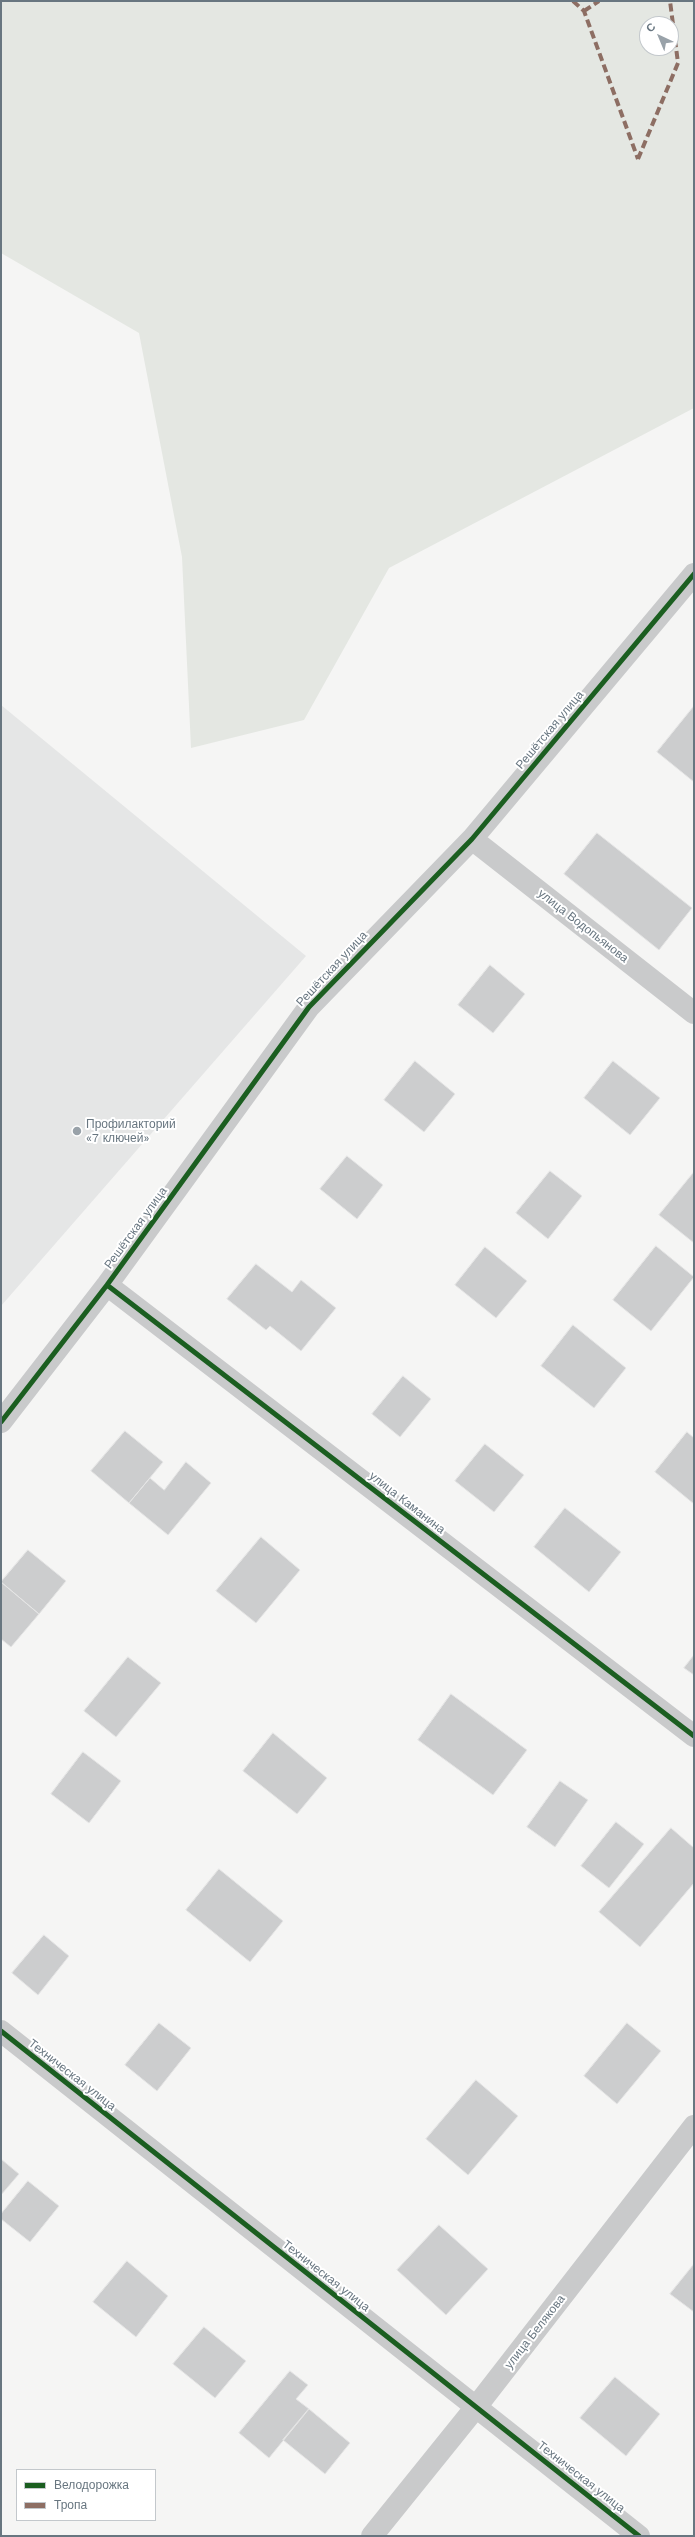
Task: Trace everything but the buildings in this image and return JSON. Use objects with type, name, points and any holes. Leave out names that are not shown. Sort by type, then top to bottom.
[{"type":"street","name":"Решётская улица","points":[[1,1422],[107,1285],[309,1007],[472,839],[694,574]]},
{"type":"street","name":"улица Водопьянова","points":[[472,839],[694,1014]]},
{"type":"street","name":"улица Каманина","points":[[107,1285],[694,1736]]},
{"type":"street","name":"Техническая улица","points":[[1,2032],[639,2536]]},
{"type":"street","name":"улица Белякова","points":[[372,2536],[476,2407],[694,2126]]},
{"type":"shaded area","points":[[1,1],[694,1],[694,408],[389,568],[304,720],[191,748],[182,557],[139,333],[1,253]]},
{"type":"shaded area","name":"Профилакторий «7 ключей»","points":[[1,705],[306,956],[1,1306]]},
{"type":"marked path","points":[[573,1],[584,11],[638,159]]},
{"type":"marked path","points":[[584,11],[599,1]]},
{"type":"marked path","points":[[638,159],[678,63],[670,1]]},
{"type":"cycle path","points":[[1,1422],[107,1285],[309,1007],[472,839],[694,574]]},
{"type":"cycle path","points":[[107,1285],[694,1736]]},
{"type":"cycle path","points":[[1,2031],[639,2536]]},
{"type":"place","name":"Профилакторий «7 ключей»","points":[[77,1131]]}]
